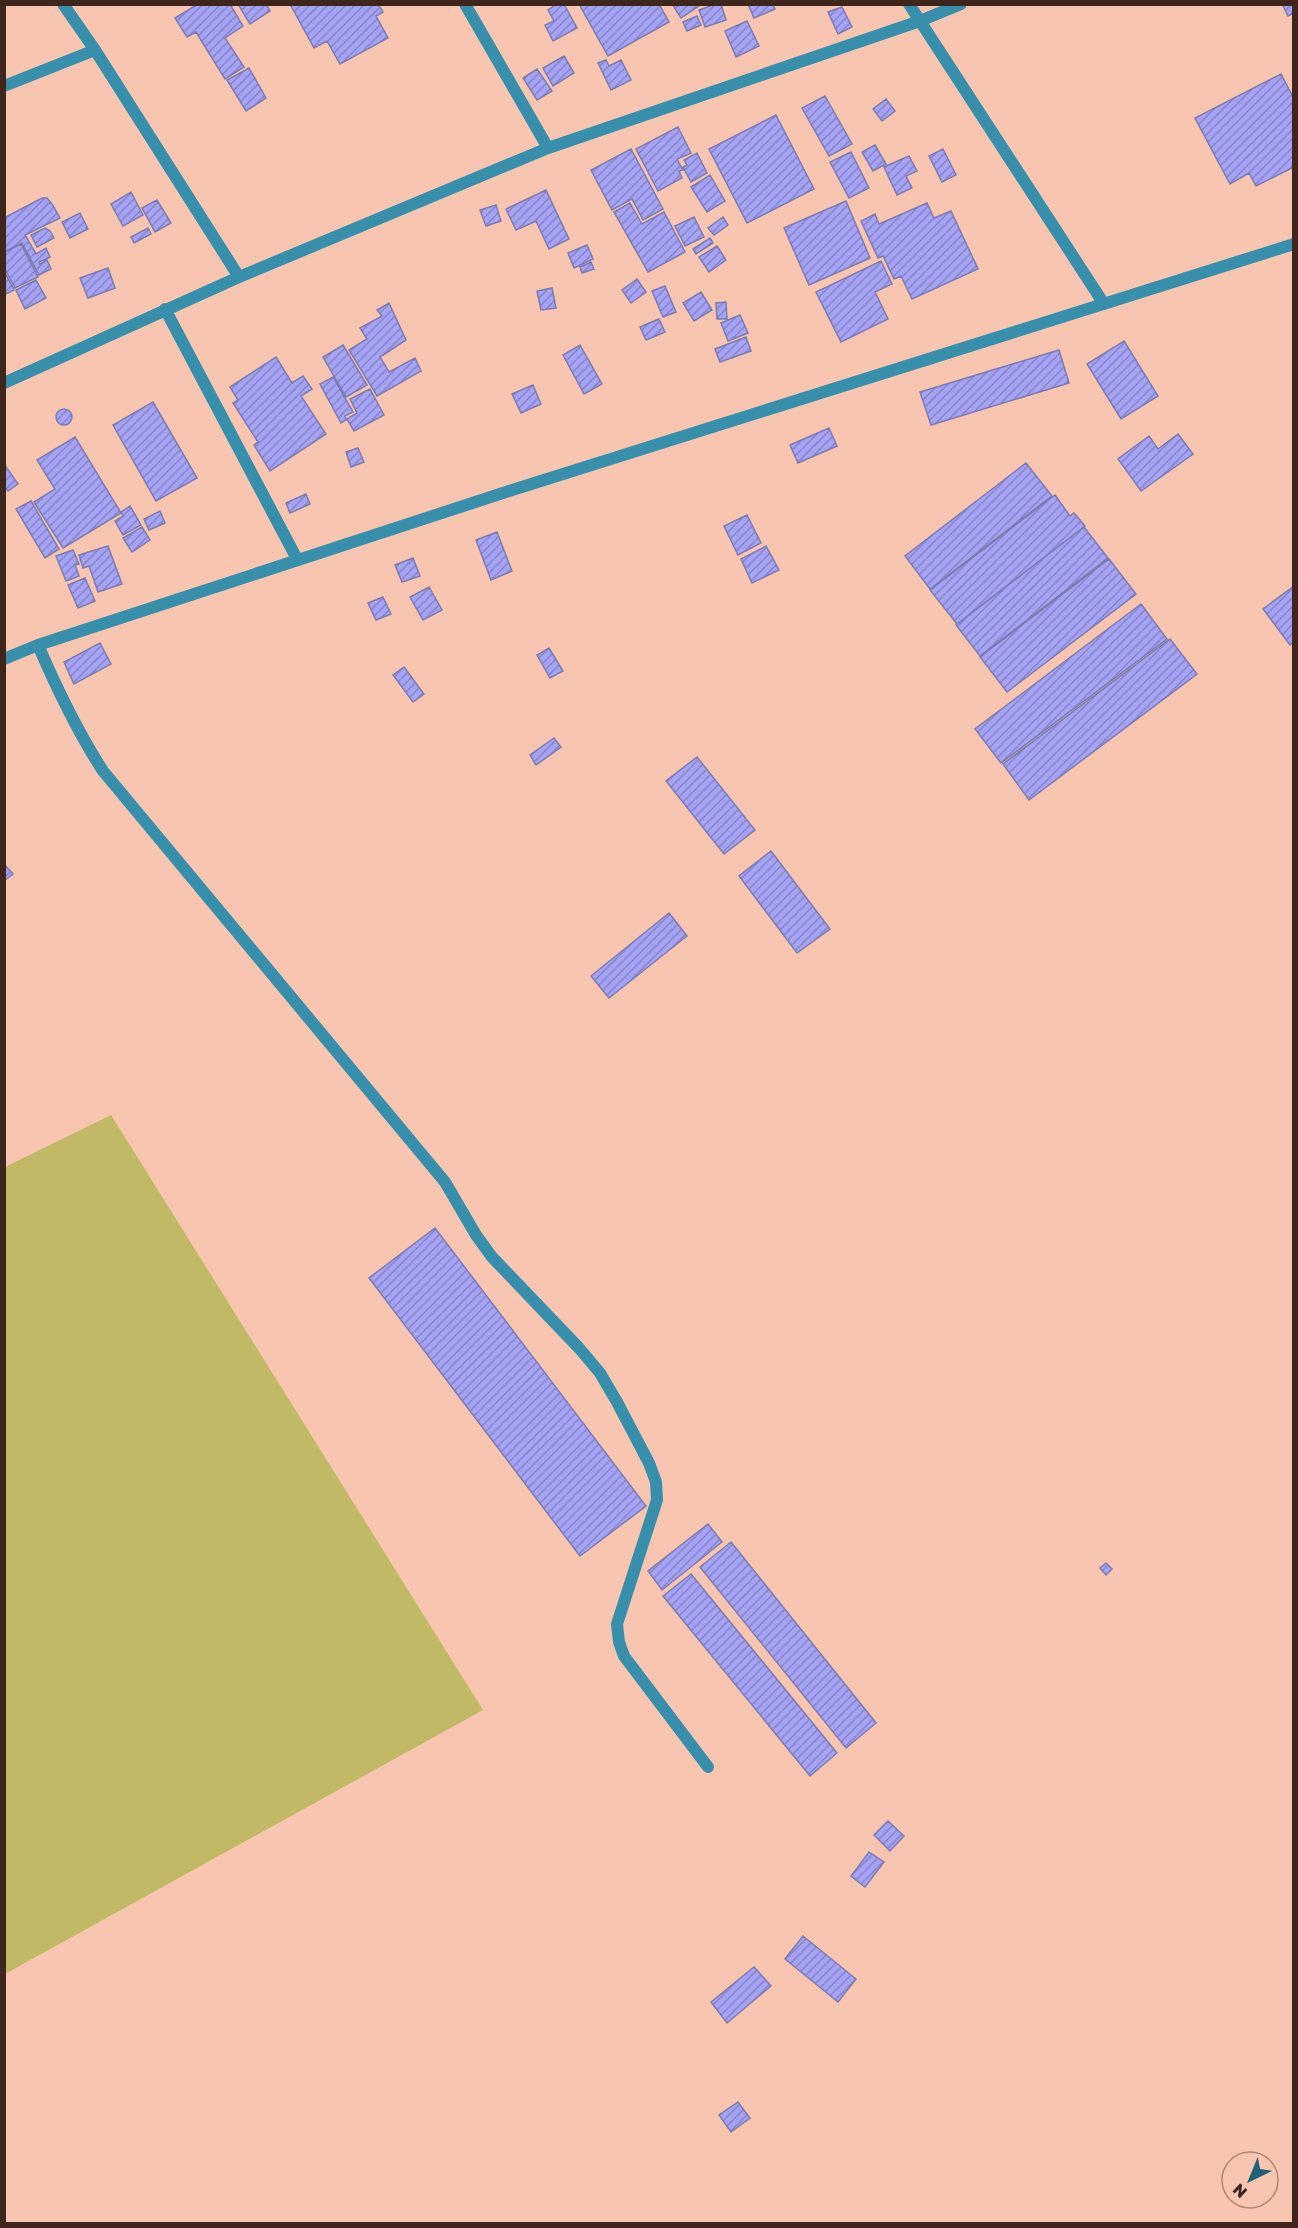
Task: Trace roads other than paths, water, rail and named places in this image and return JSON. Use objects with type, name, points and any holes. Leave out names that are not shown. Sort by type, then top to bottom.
[{"type":"street","points":[[63,4],[239,277]]},
{"type":"street","points":[[465,4],[548,148]]},
{"type":"street","points":[[909,4],[1104,304]]},
{"type":"street","points":[[4,383],[239,277],[548,148],[920,21],[961,4]]},
{"type":"street","points":[[4,86],[94,50]]},
{"type":"street","points":[[4,659],[38,645],[297,559],[1293,244]]},
{"type":"street","points":[[165,309],[297,559]]},
{"type":"street","points":[[38,645],[63,704],[103,771],[445,1182],[476,1235],[492,1257],[600,1373],[649,1463],[656,1482],[657,1500],[617,1624],[619,1642],[624,1656],[708,1767]]}]
